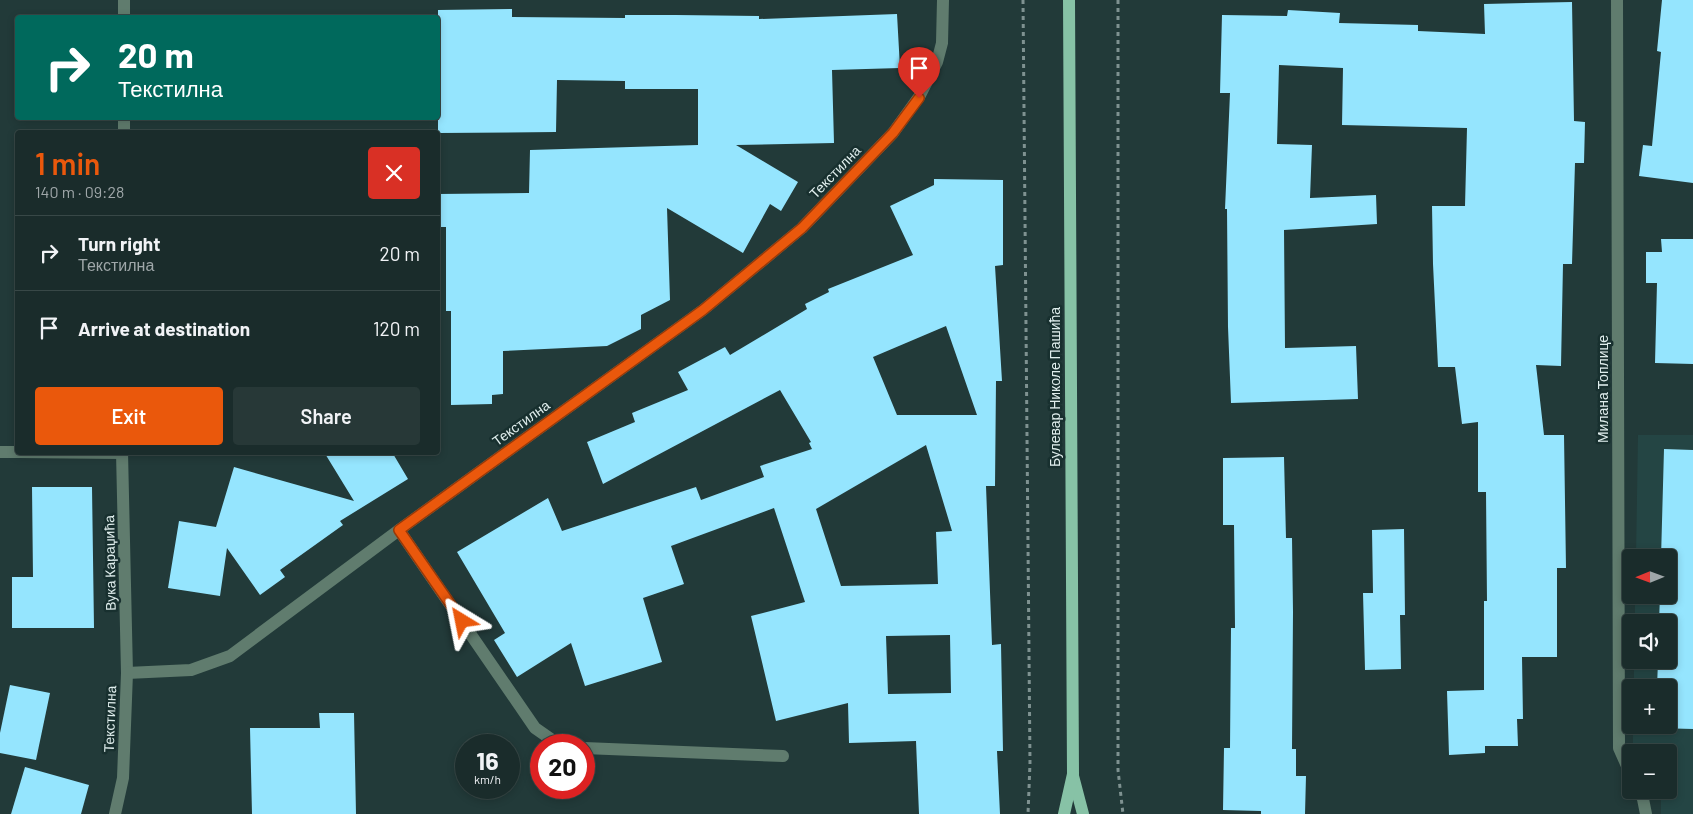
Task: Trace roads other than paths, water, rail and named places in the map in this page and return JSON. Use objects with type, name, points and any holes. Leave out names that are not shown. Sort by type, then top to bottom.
[{"type":"main road","name":"Булевар Николе Пашића","points":[[1064,814],[1072,774],[1068,0]]},
{"type":"main road","name":"Булевар Николе Пашића","points":[[1072,774],[1083,814]]},
{"type":"street","points":[[124,0],[124,15]]},
{"type":"street","name":"Текстилна","points":[[115,814],[123,778],[127,673],[191,670],[230,656],[399,530],[703,310],[802,228],[893,133],[919,98],[937,62],[942,43],[944,0]]},
{"type":"street","name":"Милана Топлице","points":[[1618,0],[1619,748],[1622,755]]},
{"type":"street","points":[[0,452],[15,452]]},
{"type":"street","name":"Вука Караџића","points":[[122,455],[127,673]]},
{"type":"street","points":[[399,530],[535,728],[544,734]]},
{"type":"street","points":[[595,748],[783,756]]},
{"type":"street","points":[[1643,799],[1646,814]]}]
